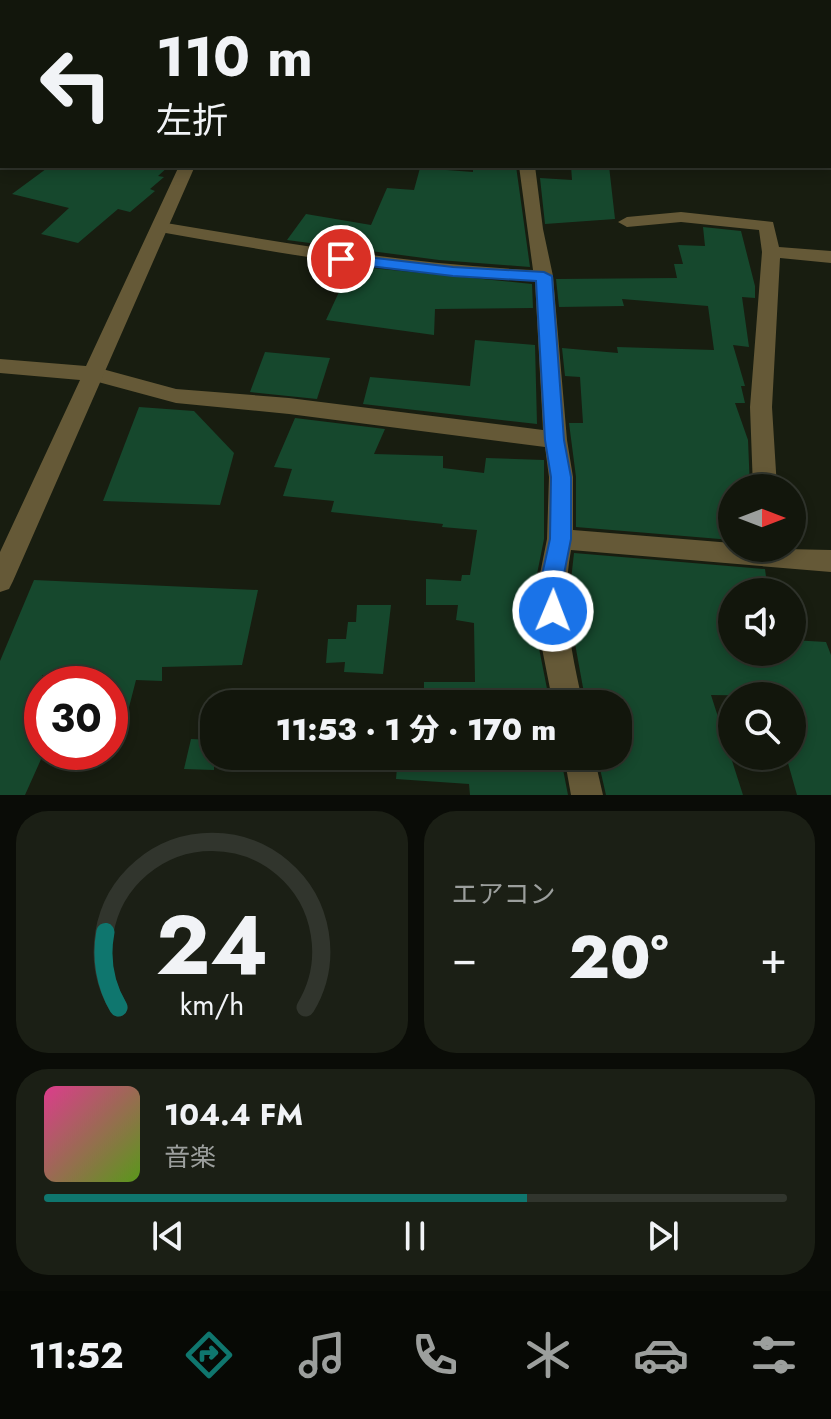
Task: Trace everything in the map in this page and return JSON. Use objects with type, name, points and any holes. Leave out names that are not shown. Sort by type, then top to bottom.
[{"type":"street","points":[[0,581],[186,168]]},
{"type":"street","points":[[527,168],[534,229],[544,276],[555,440],[561,477],[560,539],[551,584],[554,638],[565,690]]},
{"type":"street","points":[[627,222],[681,217],[767,226],[771,252],[761,407],[764,474]]},
{"type":"street","points":[[160,227],[363,262],[453,272],[544,276]]},
{"type":"street","points":[[771,252],[831,257]]},
{"type":"street","points":[[0,366],[95,374],[176,396],[289,406],[555,440]]},
{"type":"street","points":[[560,539],[718,549]]},
{"type":"street","points":[[806,561],[830,566]]},
{"type":"street","points":[[582,770],[587,795]]},
{"type":"building","points":[[47,168],[167,168],[158,176],[164,177],[150,189],[155,191],[130,212],[118,209],[78,243],[41,234],[69,208],[12,194]]},
{"type":"building","points":[[420,168],[473,172],[473,168],[516,168],[530,267],[439,260],[287,240],[306,214],[371,225],[387,188],[414,190]]},
{"type":"building","points":[[571,168],[609,168],[615,219],[545,224],[540,178],[572,180]]},
{"type":"building","points":[[703,227],[741,231],[755,286],[755,298],[742,297],[749,347],[733,345],[745,386],[741,386],[745,403],[735,403],[748,440],[749,474],[718,474],[718,539],[576,527],[576,477],[569,423],[583,423],[580,377],[565,376],[562,348],[618,353],[617,347],[714,350],[708,306],[622,299],[624,306],[559,307],[556,279],[677,278],[674,264],[683,264],[678,245],[705,246]]},
{"type":"building","points":[[351,266],[532,284],[533,308],[435,309],[434,335],[326,320]]},
{"type":"building","points":[[475,340],[535,345],[537,424],[363,404],[370,377],[470,386]]},
{"type":"building","points":[[265,352],[330,358],[317,399],[250,392]]},
{"type":"building","points":[[139,407],[194,411],[234,453],[220,505],[103,501]]},
{"type":"building","points":[[295,418],[385,429],[374,454],[443,456],[443,468],[484,473],[486,458],[544,460],[544,539],[535,584],[537,638],[547,690],[424,690],[424,682],[475,682],[474,623],[456,620],[458,605],[426,605],[426,579],[461,581],[462,575],[470,575],[477,530],[331,512],[334,501],[283,496],[292,469],[274,467]]},
{"type":"building","points":[[574,553],[765,569],[766,578],[718,578],[718,666],[806,666],[806,641],[826,642],[831,655],[831,795],[797,795],[790,770],[806,770],[806,682],[718,682],[718,695],[711,695],[718,717],[718,770],[735,770],[743,795],[606,795],[600,770],[632,770],[632,690],[583,690],[572,627],[570,589]]},
{"type":"building","points":[[34,580],[258,590],[242,665],[162,667],[162,681],[136,680],[128,711],[128,666],[24,666],[24,770],[36,770],[25,795],[0,795],[0,661]]},
{"type":"building","points":[[357,605],[391,605],[383,674],[344,672],[345,662],[326,663],[328,639],[346,639],[348,622],[356,622]]},
{"type":"building","points":[[191,739],[200,739],[200,770],[184,769]]},
{"type":"building","points":[[397,770],[563,770],[568,795],[470,795],[469,784],[396,779]]},
{"type":"route","points":[[341,259],[453,272],[544,276],[555,440],[561,477],[560,539],[551,584],[553,611]]}]
